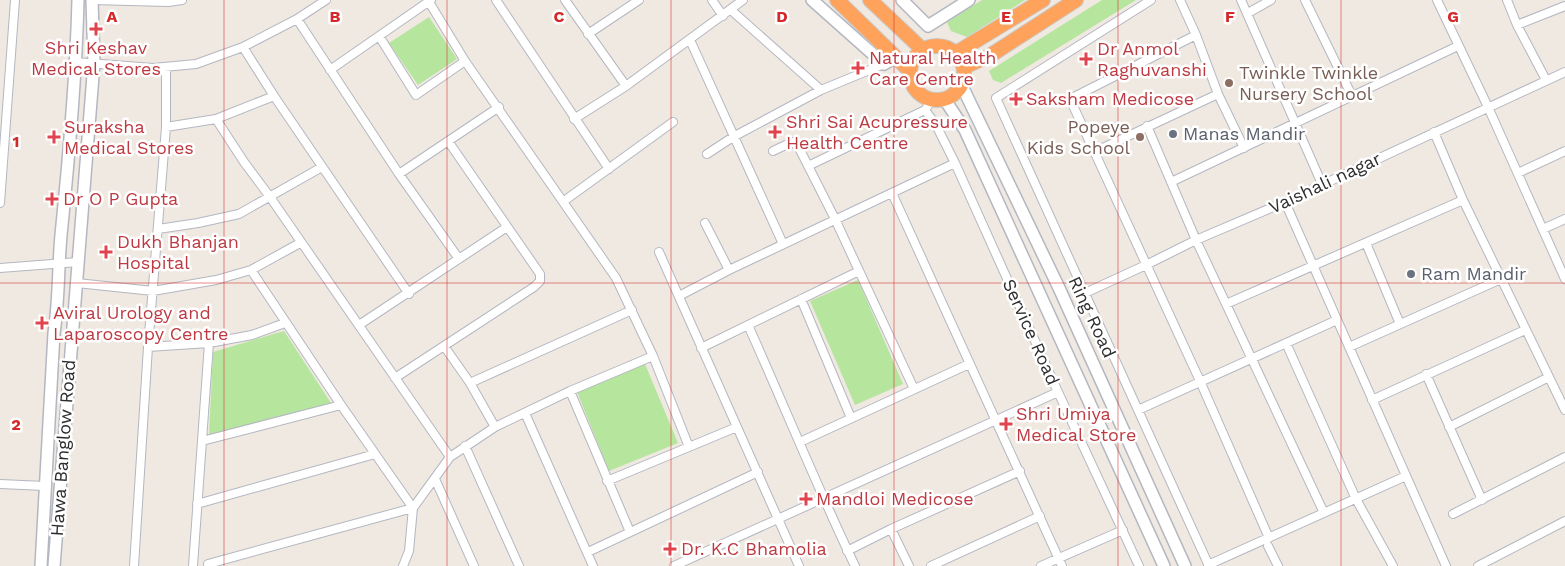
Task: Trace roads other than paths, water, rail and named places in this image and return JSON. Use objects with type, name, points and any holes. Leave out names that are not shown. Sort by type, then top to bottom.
[{"type":"highway","points":[[837,0],[890,60],[910,71]]},
{"type":"highway","points":[[870,0],[923,50]]},
{"type":"highway","points":[[964,67],[991,55],[1076,0]]},
{"type":"highway","points":[[956,53],[1034,2]]},
{"type":"highway","points":[[938,46],[948,48],[956,53],[964,67],[965,76],[958,92],[934,103],[915,90],[910,78],[910,71],[912,62],[923,50],[938,46]]},
{"type":"street","points":[[0,203],[15,0]]},
{"type":"street","name":"Hawa Banglow Road","points":[[41,566],[54,333],[58,304],[59,264],[75,88],[78,0]]},
{"type":"street","points":[[92,0],[182,0]]},
{"type":"street","name":"Hawa Banglow Road","points":[[54,566],[69,362],[78,284],[78,262],[94,63],[92,0]]},
{"type":"street","points":[[75,62],[153,68],[196,64],[243,47],[297,19],[326,0]]},
{"type":"street","points":[[496,0],[609,170]]},
{"type":"street","points":[[565,0],[626,86]]},
{"type":"street","points":[[588,34],[638,0]]},
{"type":"street","points":[[712,0],[723,16]]},
{"type":"street","points":[[574,119],[626,86],[743,0]]},
{"type":"street","points":[[707,154],[821,90],[890,60],[812,0]]},
{"type":"street","points":[[902,0],[928,26],[969,0]]},
{"type":"street","points":[[1151,0],[996,98],[1209,566],[1268,542],[1324,513],[1406,476]]},
{"type":"street","points":[[1180,0],[1196,35],[1218,94],[1244,148]]},
{"type":"street","points":[[1241,0],[1322,184]]},
{"type":"street","points":[[1248,14],[1271,0]]},
{"type":"street","points":[[1305,0],[1352,96]]},
{"type":"street","points":[[1437,0],[1488,107],[1565,279]]},
{"type":"street","points":[[1507,0],[1517,25],[1546,80]]},
{"type":"street","points":[[330,70],[430,1],[465,61],[499,107],[616,278],[653,356],[689,447]]},
{"type":"street","points":[[1517,25],[1565,6]]},
{"type":"street","points":[[731,10],[821,90]]},
{"type":"street","points":[[297,19],[458,260]]},
{"type":"street","points":[[1196,35],[1070,99],[1200,381],[1278,566]]},
{"type":"street","points":[[379,36],[416,95],[465,61]]},
{"type":"street","points":[[690,40],[783,244]]},
{"type":"street","points":[[1171,182],[1458,46]]},
{"type":"street","points":[[243,47],[274,96],[409,294]]},
{"type":"street","points":[[134,566],[148,347],[166,128],[166,68]]},
{"type":"street","name":"Vaishali nagar","points":[[1085,293],[1196,240],[1285,202],[1565,72]]},
{"type":"street","name":"Ring Road","points":[[962,86],[1059,288],[1185,566]]},
{"type":"street","points":[[1094,152],[1218,94]]},
{"type":"street","points":[[166,128],[216,119],[274,96]]},
{"type":"street","points":[[808,166],[934,103],[954,112],[969,139],[1164,566]]},
{"type":"street","name":"Service Road","points":[[934,103],[936,125],[1139,566]]},
{"type":"street","points":[[399,174],[499,107]]},
{"type":"street","points":[[216,119],[450,458]]},
{"type":"street","points":[[564,201],[674,122]]},
{"type":"street","points":[[1147,126],[1196,240],[1324,513]]},
{"type":"street","points":[[1434,132],[1463,200],[1565,410]]},
{"type":"street","points":[[395,378],[534,288],[540,281],[540,274],[448,141]]},
{"type":"street","points":[[772,151],[792,142],[798,146],[835,220],[914,389]]},
{"type":"street","points":[[1518,173],[1565,151]]},
{"type":"street","points":[[679,296],[729,270],[955,163]]},
{"type":"street","points":[[158,229],[198,224],[239,214],[322,167]]},
{"type":"street","points":[[892,193],[1062,566]]},
{"type":"street","points":[[1226,304],[1463,200]]},
{"type":"street","points":[[1285,202],[1446,566]]},
{"type":"street","points":[[1543,229],[1565,219]]},
{"type":"street","points":[[705,223],[729,270]]},
{"type":"street","points":[[359,325],[409,294],[507,227]]},
{"type":"street","points":[[78,284],[153,291],[216,280],[251,270],[300,242]]},
{"type":"street","points":[[1366,243],[1400,324]]},
{"type":"street","points":[[659,252],[800,566]]},
{"type":"street","points":[[0,268],[78,262]]},
{"type":"street","points":[[251,270],[374,454],[413,508]]},
{"type":"street","points":[[701,348],[859,271]]},
{"type":"street","points":[[1349,348],[1501,279]]},
{"type":"street","points":[[801,299],[851,418]]},
{"type":"street","points":[[470,383],[632,310]]},
{"type":"street","points":[[1138,410],[1337,320]]},
{"type":"street","points":[[148,347],[209,342],[252,335],[286,323]]},
{"type":"street","points":[[748,325],[854,566]]},
{"type":"street","points":[[1372,400],[1526,330]]},
{"type":"street","points":[[193,566],[209,342]]},
{"type":"street","points":[[1286,343],[1356,499],[1393,566]]},
{"type":"street","points":[[444,346],[470,383],[495,427]]},
{"type":"street","points":[[403,566],[408,551],[413,508],[450,458],[495,427],[570,391],[653,356]]},
{"type":"street","points":[[800,442],[969,364]]},
{"type":"street","points":[[1426,374],[1482,500]]},
{"type":"street","points":[[1449,428],[1549,377]]},
{"type":"street","points":[[570,391],[630,532]]},
{"type":"street","points":[[674,566],[1058,392]]},
{"type":"street","points":[[202,441],[341,405]]},
{"type":"street","points":[[525,412],[594,566]]},
{"type":"street","points":[[608,481],[737,427]]},
{"type":"street","points":[[466,446],[518,566]]},
{"type":"street","points":[[197,504],[374,454]]},
{"type":"street","points":[[1453,514],[1565,457]]},
{"type":"street","points":[[588,552],[758,472]]},
{"type":"street","points":[[848,551],[892,529],[1020,472]]},
{"type":"street","points":[[435,479],[474,566]]},
{"type":"street","points":[[0,484],[45,486]]},
{"type":"street","points":[[207,565],[413,508]]},
{"type":"street","points":[[931,566],[1040,516]]},
{"type":"street","points":[[1478,566],[1565,521]]},
{"type":"street","points":[[892,529],[909,566]]},
{"type":"street","points":[[1041,566],[1123,530]]},
{"type":"place","name":"Shri Keshav Medical Stores","points":[[96,29]]},
{"type":"place","name":"Dr Anmol Raghuvanshi","points":[[1086,59]]},
{"type":"place","name":"Natural Health Care Centre","points":[[858,68]]},
{"type":"place","name":"Twinkle Twinkle Nursery School","points":[[1229,83]]},
{"type":"place","name":"Saksham Medicose","points":[[1016,99]]},
{"type":"place","name":"Shri Sai Acupressure Health Centre","points":[[775,132]]},
{"type":"place","name":"Manas Mandir","points":[[1173,134]]},
{"type":"place","name":"Suraksha Medical Stores","points":[[54,137]]},
{"type":"place","name":"Popeye Kids School","points":[[1140,137]]},
{"type":"place","name":"Dr O P Gupta","points":[[52,199]]},
{"type":"place","name":"Dukh Bhanjan Hospital","points":[[106,252]]},
{"type":"place","name":"Ram Mandir","points":[[1411,274]]},
{"type":"place","name":"Aviral Urology and Laparoscopy Centre","points":[[42,323]]},
{"type":"place","name":"Shri Umiya Medical Store","points":[[1006,424]]},
{"type":"place","name":"Mandloi Medicose","points":[[806,499]]},
{"type":"place","name":"Dr. K.C Bhamolia","points":[[670,549]]}]
